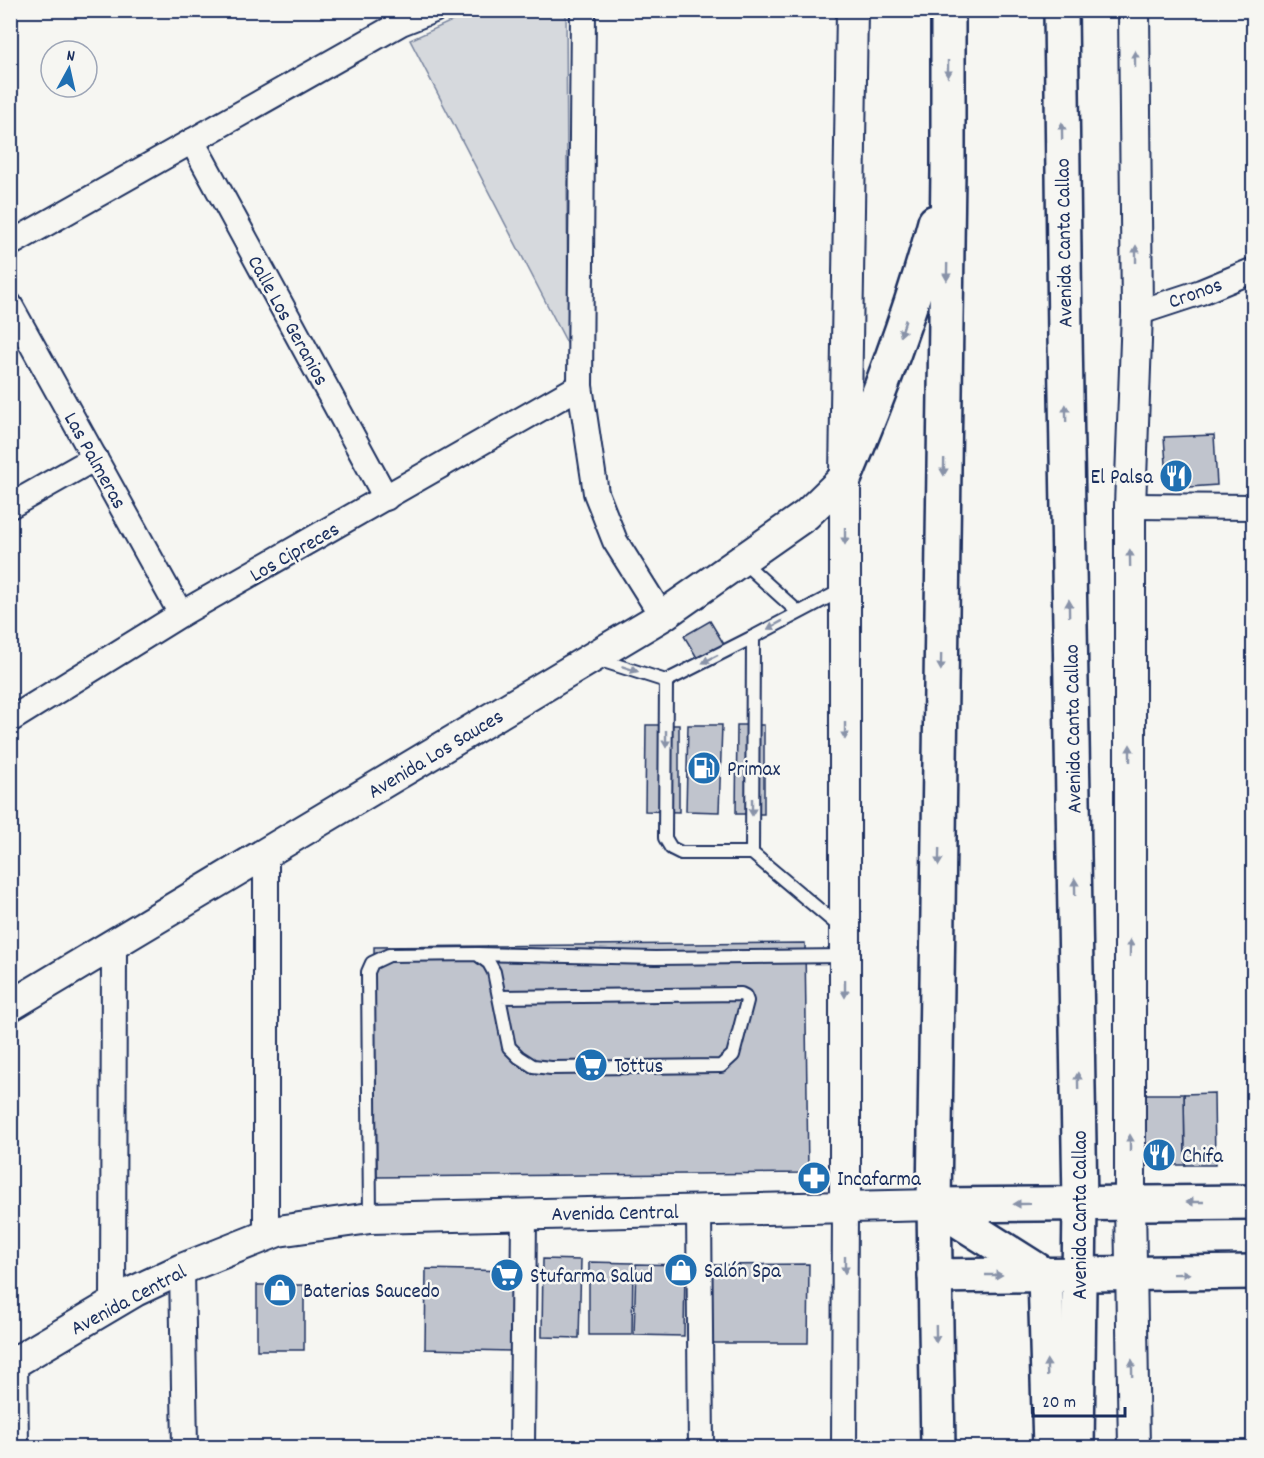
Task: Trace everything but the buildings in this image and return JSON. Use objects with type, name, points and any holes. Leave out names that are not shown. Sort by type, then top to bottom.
[{"type":"main road","points":[[938,1448],[934,1205],[948,171],[948,10]]},
{"type":"main road","name":"Avenida Canta Callao","points":[[1061,10],[1080,1203],[1077,1448]]},
{"type":"main road","points":[[845,477],[891,364],[922,270],[948,171]]},
{"type":"main road","name":"Avenida Central","points":[[934,1205],[1254,1202]]},
{"type":"main road","points":[[934,1205],[1045,1275]]},
{"type":"main road","points":[[935,1276],[1254,1272]]},
{"type":"main road","points":[[1045,1275],[1050,1448]]},
{"type":"street","points":[[10,244],[401,23],[434,10]]},
{"type":"street","points":[[583,10],[580,386],[596,493],[615,542],[662,616]]},
{"type":"street","points":[[844,1448],[845,477],[852,10]]},
{"type":"street","points":[[1134,10],[1137,312],[1130,506],[1130,1202],[1134,1448]]},
{"type":"street","name":"Calle Los Geranios","points":[[192,141],[386,498]]},
{"type":"street","name":"Cronos","points":[[1137,312],[1201,291],[1254,270]]},
{"type":"street","name":"Las Palmeras","points":[[10,305],[181,614]]},
{"type":"street","name":"Los Cipreces","points":[[10,720],[181,614],[580,386]]},
{"type":"street","points":[[10,506],[95,458]]},
{"type":"street","name":"Avenida Los Sauces","points":[[10,1006],[662,616],[806,515],[845,477]]},
{"type":"street","points":[[1130,506],[1254,507]]},
{"type":"street","points":[[266,854],[266,1236]]},
{"type":"street","points":[[113,1304],[114,945]]},
{"type":"street","name":"Avenida Central","points":[[13,1364],[135,1291],[278,1230],[370,1218],[934,1205]]},
{"type":"street","points":[[699,1210],[701,1448]]},
{"type":"street","points":[[522,1448],[524,1214]]},
{"type":"street","points":[[182,1269],[185,1448]]},
{"type":"street","points":[[13,1364],[16,1448]]},
{"type":"lane","points":[[742,561],[798,612]]},
{"type":"lane","points":[[594,657],[666,681],[845,588]]},
{"type":"lane","points":[[752,854],[753,637]]},
{"type":"lane","points":[[666,681],[665,838],[671,848],[681,853],[752,854],[845,944]]},
{"type":"lane","points":[[370,1218],[368,972],[372,963],[389,955],[477,954],[655,958],[845,944]]},
{"type":"lane","points":[[477,954],[489,963],[494,972],[499,997],[509,1047],[519,1058],[533,1066],[551,1068],[721,1066],[733,1055],[747,1001],[741,994],[499,997]]},
{"type":"shaded area","points":[[476,10],[566,11],[568,345],[410,40]]},
{"type":"place","name":"El Palsa","points":[[1176,476]]},
{"type":"place","name":"Primax","points":[[704,768]]},
{"type":"place","name":"Tottus","points":[[591,1065]]},
{"type":"place","name":"Chifa","points":[[1159,1155]]},
{"type":"place","name":"Incafarma","points":[[814,1178]]},
{"type":"place","name":"Salón Spa","points":[[681,1270]]},
{"type":"place","name":"Stufarma Salud","points":[[507,1275]]},
{"type":"place","name":"Baterias Saucedo","points":[[280,1290]]}]
